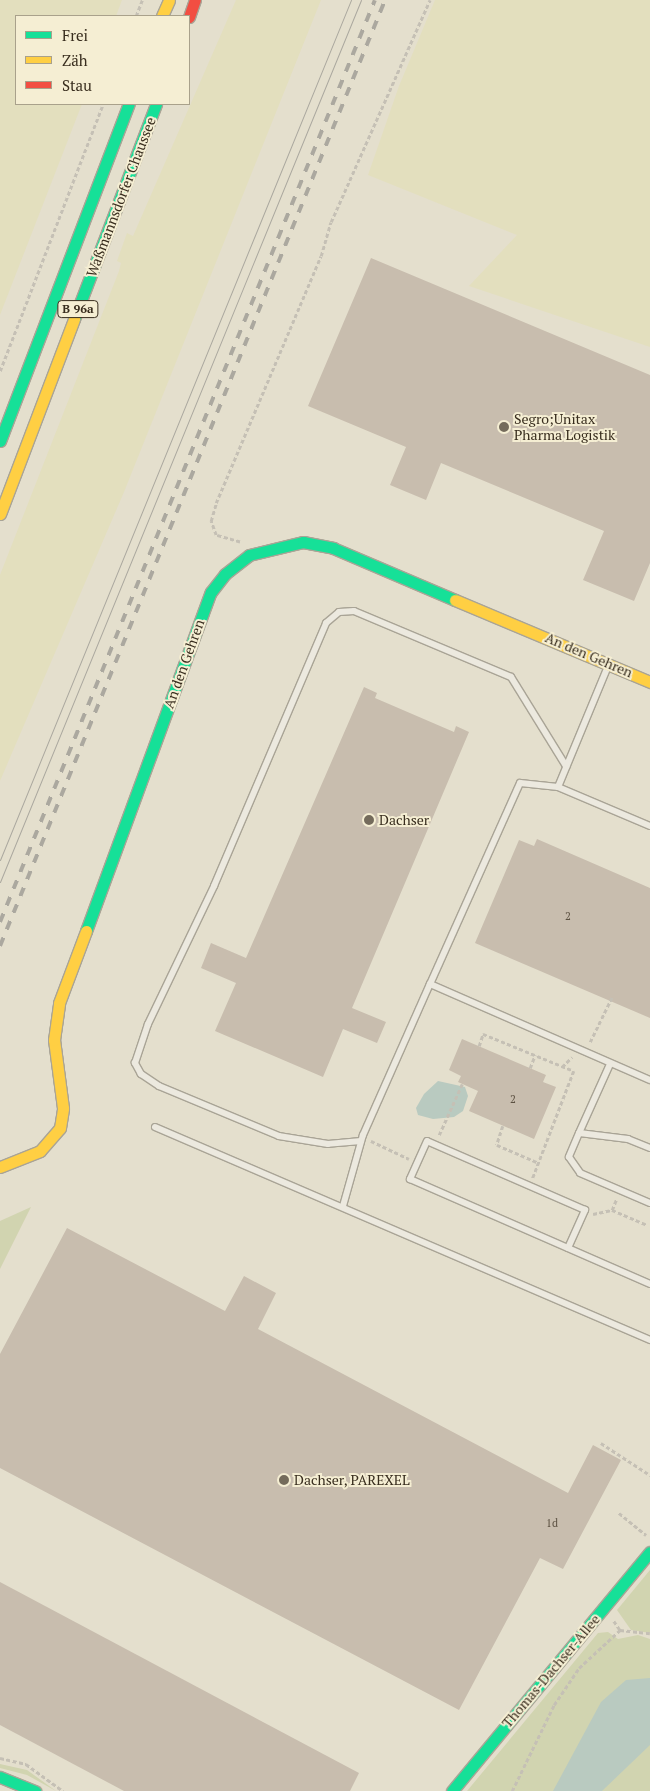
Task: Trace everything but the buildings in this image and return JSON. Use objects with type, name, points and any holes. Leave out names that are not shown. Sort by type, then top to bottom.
[{"type":"street","points":[[162,15],[169,0]]},
{"type":"street","points":[[190,15],[195,0]]},
{"type":"street","name":"Waßmannsdorfer Chaussee","points":[[0,441],[129,105]]},
{"type":"street","name":"Waßmannsdorfer Chaussee","points":[[0,514],[156,105]]},
{"type":"street","name":"An den Gehren","points":[[0,1167],[40,1151],[60,1128],[63,1108],[54,1040],[59,1003],[210,592],[225,574],[249,555],[303,542],[333,548],[609,663],[650,682]]},
{"type":"street","name":"Thomas-Dachser-Allee","points":[[452,1791],[650,1552]]},
{"type":"street","points":[[0,1777],[36,1791]]},
{"type":"lane","points":[[362,1139],[328,1144],[279,1136],[159,1086],[141,1074],[135,1063],[148,1024],[214,886],[326,623],[339,612],[354,612],[511,677],[566,766]]},
{"type":"lane","points":[[558,787],[609,663]]},
{"type":"lane","points":[[343,1206],[362,1139],[520,782],[558,787],[650,826]]},
{"type":"lane","points":[[430,984],[579,1051],[650,1080]]},
{"type":"lane","points":[[610,1064],[568,1157],[580,1173],[650,1203]]},
{"type":"lane","points":[[155,1127],[343,1206],[650,1340]]},
{"type":"lane","points":[[580,1133],[628,1139],[650,1148]]},
{"type":"lane","points":[[568,1248],[585,1210],[427,1141],[410,1179],[650,1284]]},
{"type":"path","points":[[136,15],[142,0]]},
{"type":"path","points":[[249,555],[240,541],[216,535],[211,521],[321,256],[330,222],[430,0]]},
{"type":"path","points":[[0,372],[103,105]]},
{"type":"path","points":[[562,1067],[594,1038],[613,995]]},
{"type":"path","points":[[479,1046],[483,1034],[574,1071],[575,1076],[529,1186]]},
{"type":"path","points":[[530,1068],[535,1055]]},
{"type":"path","points":[[440,1132],[462,1084]]},
{"type":"path","points":[[503,1126],[497,1145],[539,1163]]},
{"type":"path","points":[[362,1139],[418,1162]]},
{"type":"path","points":[[582,1217],[612,1210],[647,1225]]},
{"type":"path","points":[[601,1444],[650,1475]]},
{"type":"path","points":[[619,1513],[646,1535]]},
{"type":"path","points":[[512,1791],[554,1705],[579,1668],[620,1630],[650,1633]]},
{"type":"path","points":[[0,1758],[26,1764],[63,1791]]},
{"type":"shaded area","points":[[0,0],[122,0],[116,15],[15,15],[15,105],[82,105],[0,315]]},
{"type":"shaded area","points":[[236,0],[321,0],[124,492],[0,781],[0,575],[119,271],[121,263],[117,261],[127,233],[133,236]]},
{"type":"shaded area","points":[[435,0],[650,0],[650,347],[469,286],[517,235],[368,175],[399,86]]},
{"type":"shaded area","points":[[438,1081],[465,1087],[468,1096],[463,1111],[454,1117],[433,1119],[418,1115],[416,1108],[424,1094]]},
{"type":"shaded area","points":[[650,1678],[650,1745],[602,1791],[553,1791],[601,1702],[626,1680]]},
{"type":"green space","points":[[31,1207],[0,1269],[0,1221]]},
{"type":"green space","points":[[650,1570],[650,1633],[631,1630],[617,1610]]},
{"type":"green space","points":[[608,1632],[618,1639],[638,1635],[650,1639],[650,1791],[467,1791],[598,1633]]},
{"type":"green space","points":[[0,1764],[27,1770],[56,1791],[27,1775],[0,1768]]},
{"type":"tram line","points":[[0,860],[351,0]]},
{"type":"tram line","points":[[0,882],[361,0]]},
{"type":"railway","points":[[0,922],[375,0]]},
{"type":"railway","points":[[0,946],[385,0]]},
{"type":"traffic: fast","points":[[0,441],[129,105]]},
{"type":"traffic: fast","points":[[74,319],[156,105]]},
{"type":"traffic: fast","points":[[86,931],[211,592],[225,574],[249,555],[303,542],[333,548],[455,600]]},
{"type":"traffic: fast","points":[[452,1791],[650,1552]]},
{"type":"traffic: fast","points":[[0,1777],[35,1791]]},
{"type":"traffic: slow","points":[[162,15],[169,0]]},
{"type":"traffic: slow","points":[[0,514],[74,319]]},
{"type":"traffic: slow","points":[[455,600],[650,682]]},
{"type":"traffic: slow","points":[[0,1167],[40,1151],[60,1128],[63,1108],[54,1040],[59,1003],[86,931]]},
{"type":"traffic: jam","points":[[190,15],[195,0]]},
{"type":"place","name":"Segro;Unitax Pharma Logistik","points":[[504,427]]},
{"type":"place","name":"Dachser","points":[[369,820]]},
{"type":"place","name":"Dachser, PAREXEL","points":[[284,1480]]}]
